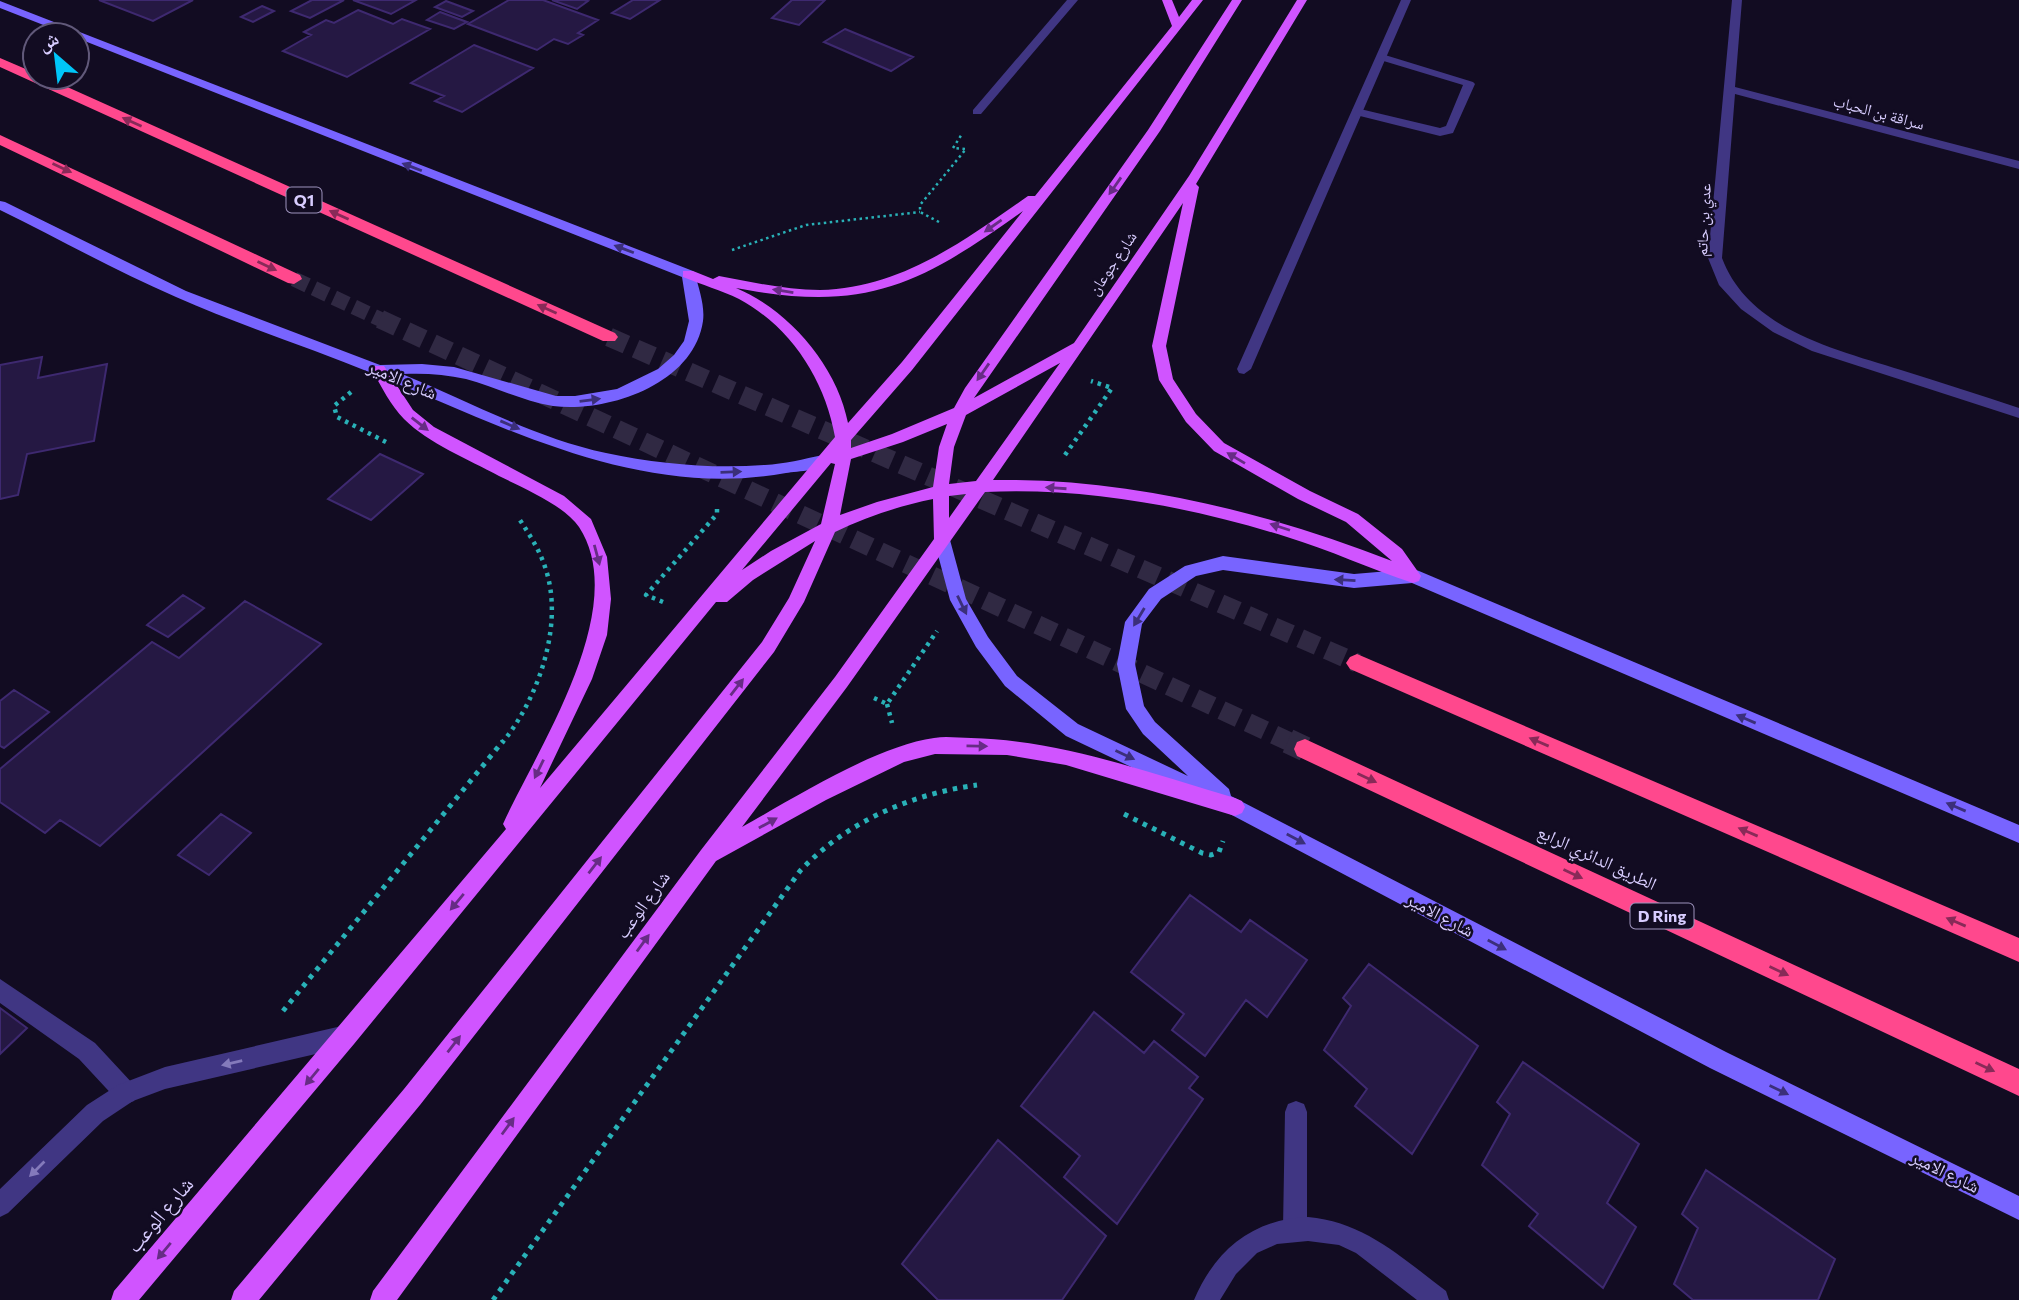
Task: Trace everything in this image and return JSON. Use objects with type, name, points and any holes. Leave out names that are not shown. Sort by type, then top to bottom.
[{"type":"highway","name":"Q1","points":[[0,62],[609,337]]},
{"type":"highway","points":[[0,139],[293,279]]},
{"type":"highway","points":[[1357,663],[2019,950]]},
{"type":"highway","name":"الطريق الدائري الرابع","points":[[1305,749],[2019,1083]]},
{"type":"main road","points":[[1167,0],[1178,28]]},
{"type":"main road","points":[[823,461],[907,366],[1198,0]]},
{"type":"main road","points":[[942,540],[940,493],[943,453],[956,415],[1154,131],[1237,0]]},
{"type":"main road","name":"شارع جوعان","points":[[942,540],[1082,343],[1195,176],[1302,0]]},
{"type":"main road","points":[[0,4],[751,300],[791,333],[809,352],[831,393],[843,438],[844,455],[838,493],[827,527],[808,579],[768,647],[412,1097],[243,1300]]},
{"type":"main road","points":[[1195,176],[1159,346],[1166,380],[1191,418],[1219,447],[1352,519],[1396,554],[1413,576]]},
{"type":"main road","points":[[688,274],[791,292],[820,294],[852,292],[889,284],[929,268],[962,249],[1049,187]]},
{"type":"main road","name":"شارع الامير","points":[[0,205],[181,295],[379,370],[540,438],[603,458],[718,472],[767,471],[823,461]]},
{"type":"main road","points":[[379,370],[437,369],[558,401],[590,401],[623,393],[652,380],[676,363],[690,342],[696,322],[688,274]]},
{"type":"main road","points":[[823,461],[902,438],[956,415],[1006,390],[1082,343]]},
{"type":"main road","points":[[379,370],[408,414],[429,431],[558,500],[585,523],[599,556],[603,599],[598,635],[583,679],[501,850]]},
{"type":"main road","name":"شارع الوعب","points":[[123,1300],[346,1036],[823,461]]},
{"type":"main road","points":[[682,632],[739,580],[778,553],[827,527],[882,507],[980,486],[1042,487],[1117,493],[1215,510],[1265,522],[1339,546],[2019,834]]},
{"type":"main road","name":"شارع الامير","points":[[942,540],[958,600],[982,642],[1011,681],[1072,730],[1235,807],[1718,1060],[2019,1208]]},
{"type":"main road","name":"شارع الوعب","points":[[382,1300],[708,856],[841,682],[942,540]]},
{"type":"main road","points":[[1235,807],[1149,728],[1135,709],[1126,664],[1134,622],[1154,594],[1191,570],[1223,563],[1354,581],[1413,576]]},
{"type":"main road","points":[[708,856],[818,794],[900,755],[934,746],[1007,747],[1066,757],[1235,807]]},
{"type":"street","points":[[977,112],[1073,0]]},
{"type":"street","points":[[1244,369],[1406,0]]},
{"type":"street","name":"عدي بن حاتم","points":[[1737,0],[1715,258],[1724,282],[1746,306],[1777,329],[1817,348],[2019,413]]},
{"type":"street","points":[[1356,112],[1440,132],[1452,126],[1469,85],[1466,81],[1381,57]]},
{"type":"street","name":"سراقة بن الحباب","points":[[1731,89],[2019,165]]},
{"type":"street","points":[[0,990],[87,1051],[127,1093]]},
{"type":"street","points":[[0,1205],[94,1113],[127,1093],[165,1078],[346,1036]]},
{"type":"street","points":[[1295,1228],[1296,1112]]},
{"type":"street","points":[[1206,1300],[1237,1254],[1264,1237],[1295,1228],[1324,1230],[1353,1239],[1437,1300]]},
{"type":"path","points":[[920,212],[920,205],[966,149],[953,148],[977,112]]},
{"type":"path","points":[[740,256],[727,252],[806,225],[920,212],[949,226]]},
{"type":"path","points":[[379,370],[334,406],[334,412],[337,417],[396,447]]},
{"type":"path","points":[[1042,487],[1112,388],[1062,371]]},
{"type":"path","points":[[695,614],[646,595],[717,514],[718,472]]},
{"type":"path","points":[[244,1060],[510,733],[530,699],[543,666],[551,634],[553,603],[544,556],[533,536],[510,509]]},
{"type":"path","points":[[841,682],[887,704],[958,600]]},
{"type":"path","points":[[493,1300],[769,911],[809,862],[857,824],[912,799],[955,787],[988,784]]},
{"type":"path","points":[[1120,812],[1211,855],[1219,852],[1235,807]]},
{"type":"building","points":[[99,0],[193,0],[153,21]]},
{"type":"building","points":[[312,0],[344,0],[310,18],[291,11]]},
{"type":"building","points":[[353,0],[416,0],[391,14]]},
{"type":"building","points":[[509,0],[543,0],[598,20],[578,33],[583,35],[568,44],[554,39],[537,50],[468,24]]},
{"type":"building","points":[[552,0],[584,0],[588,1],[577,9]]},
{"type":"building","points":[[633,0],[660,0],[630,19],[612,13]]},
{"type":"building","points":[[792,0],[825,0],[799,25],[772,18]]},
{"type":"building","points":[[446,1],[473,11],[462,17],[435,7]]},
{"type":"building","points":[[262,6],[274,11],[253,22],[241,17]]},
{"type":"building","points":[[358,10],[393,24],[402,19],[430,29],[347,77],[283,51],[311,35],[304,32],[326,20],[334,23]]},
{"type":"building","points":[[440,12],[467,22],[454,29],[427,20]]},
{"type":"building","points":[[845,29],[913,57],[891,71],[824,42]]},
{"type":"building","points":[[474,45],[533,68],[462,112],[435,101],[444,96],[411,83]]},
{"type":"building","points":[[42,357],[38,378],[107,364],[94,441],[27,454],[18,495],[0,499],[0,365]]},
{"type":"building","points":[[380,454],[423,474],[371,520],[328,499]]},
{"type":"building","points":[[183,595],[204,608],[168,637],[147,625]]},
{"type":"building","points":[[245,601],[321,644],[100,846],[60,820],[45,833],[0,802],[0,769],[152,642],[179,658]]},
{"type":"building","points":[[14,690],[49,712],[4,748],[0,746],[0,701]]},
{"type":"building","points":[[221,814],[251,833],[209,875],[178,855]]},
{"type":"building","points":[[1190,895],[1241,932],[1250,920],[1307,960],[1267,1017],[1246,1000],[1205,1056],[1172,1030],[1184,1014],[1131,972]]},
{"type":"building","points":[[1369,964],[1478,1046],[1412,1154],[1355,1106],[1367,1089],[1324,1050],[1351,1006],[1343,998]]},
{"type":"building","points":[[0,1008],[27,1028],[0,1054]]},
{"type":"building","points":[[1094,1012],[1144,1053],[1154,1041],[1198,1077],[1189,1088],[1203,1099],[1117,1224],[1064,1177],[1080,1156],[1021,1106]]},
{"type":"building","points":[[1523,1062],[1639,1144],[1607,1203],[1636,1227],[1603,1288],[1529,1226],[1538,1214],[1482,1165],[1510,1114],[1497,1102]]},
{"type":"building","points":[[998,1140],[1106,1236],[1062,1300],[938,1300],[902,1264]]},
{"type":"building","points":[[1706,1170],[1835,1259],[1818,1300],[1693,1300],[1674,1284],[1698,1228],[1682,1214]]},
{"type":"tunnel","points":[[294,279],[384,321]]},
{"type":"tunnel","points":[[380,319],[1292,743]]},
{"type":"tunnel","points":[[609,337],[1357,663]]},
{"type":"tunnel","points":[[1288,741],[1305,749]]}]
